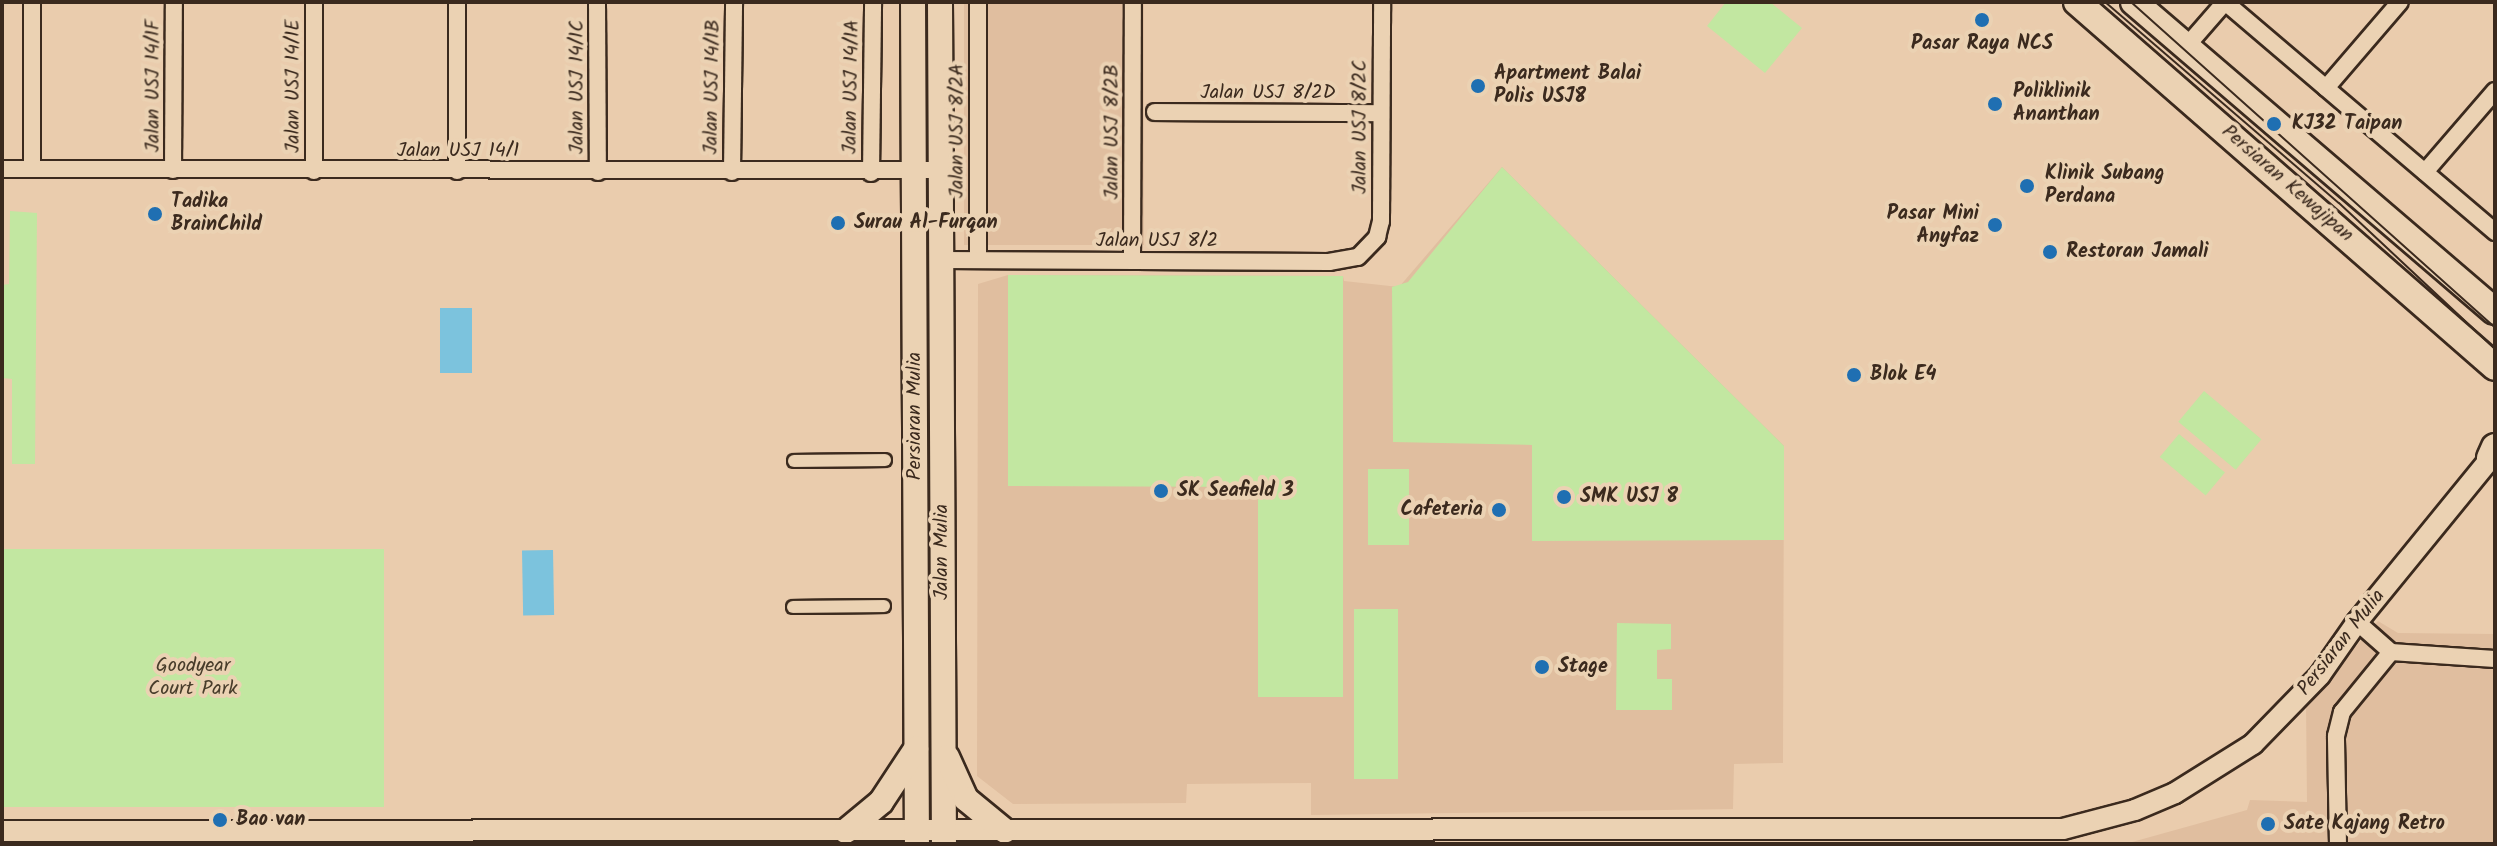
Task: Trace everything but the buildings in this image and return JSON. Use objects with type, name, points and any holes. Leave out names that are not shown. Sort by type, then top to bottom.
[{"type":"main road","name":"Persiaran Mulia","points":[[913,2],[917,838]]},
{"type":"main road","points":[[940,2],[942,260]]},
{"type":"main road","name":"Persiaran Kewajipan","points":[[2077,2],[2495,367]]},
{"type":"main road","name":"Persiaran Kewajipan","points":[[2134,2],[2495,311]]},
{"type":"main road","name":"Jalan Mulia","points":[[942,260],[944,838]]},
{"type":"main road","points":[[942,740],[966,799],[1005,835]]},
{"type":"main road","points":[[845,835],[881,802],[916,748]]},
{"type":"street","points":[[32,2],[32,169]]},
{"type":"street","name":"Jalan USJ 14/1F","points":[[173,170],[174,2]]},
{"type":"street","name":"Jalan USJ 14/1E","points":[[314,2],[314,171]]},
{"type":"street","points":[[457,2],[457,171]]},
{"type":"street","name":"Jalan USJ 14/1C","points":[[597,2],[598,172]]},
{"type":"street","name":"Jalan USJ 14/1B","points":[[732,172],[734,2]]},
{"type":"street","name":"Jalan USJ 14/1A","points":[[871,173],[873,2]]},
{"type":"street","name":"Jalan USJ 8/2A","points":[[978,2],[978,260]]},
{"type":"street","name":"Jalan USJ 8/2B","points":[[1132,261],[1133,2]]},
{"type":"street","name":"Jalan USJ 8/2C","points":[[1369,249],[1381,221],[1382,2]]},
{"type":"street","points":[[2185,48],[2225,2],[2495,232]]},
{"type":"street","points":[[2326,88],[2400,2]]},
{"type":"street","points":[[2425,172],[2495,91]]},
{"type":"street","name":"Jalan USJ 8/2D","points":[[1155,112],[1381,113]]},
{"type":"street","name":"Jalan USJ 14/1","points":[[2,169],[871,173],[941,170]]},
{"type":"street","name":"Jalan USJ 8/2","points":[[942,260],[1329,262],[1358,257],[1369,249]]},
{"type":"street","name":"Persiaran Mulia","points":[[2,831],[944,838],[1005,835],[2063,829],[2135,810],[2239,754],[2320,675],[2357,622],[2494,453]]},
{"type":"street","points":[[794,461],[885,460]]},
{"type":"street","points":[[793,607],[884,606]]},
{"type":"street","points":[[2357,622],[2391,652],[2495,659]]},
{"type":"street","points":[[2338,844],[2339,724],[2342,712],[2391,652]]},
{"type":"shaded area","points":[[964,2],[1144,2],[1144,245],[964,245]]},
{"type":"shaded area","points":[[1502,167],[1784,446],[1783,763],[1734,764],[1733,809],[1311,815],[1311,783],[1187,784],[1186,803],[1013,804],[977,776],[978,284],[1008,275],[1343,276],[1344,281],[1399,287]]},
{"type":"shaded area","points":[[2378,621],[2398,633],[2495,634],[2495,844],[2125,844],[2247,810],[2250,800],[2307,802],[2306,704]]},
{"type":"green space","points":[[1726,2],[1770,2],[1802,28],[1765,73],[1707,26]]},
{"type":"green space","points":[[1502,167],[1784,446],[1784,540],[1532,541],[1532,445],[1393,442],[1392,287],[1408,282]]},
{"type":"green space","points":[[10,211],[37,213],[35,464],[12,464],[12,379],[2,378],[2,285],[9,284]]},
{"type":"green space","points":[[1008,275],[1343,276],[1343,697],[1258,697],[1258,487],[1008,486]]},
{"type":"green space","points":[[2204,391],[2261,439],[2236,470],[2178,422]]},
{"type":"green space","points":[[2179,434],[2225,473],[2206,496],[2160,457]]},
{"type":"green space","points":[[1368,469],[1409,469],[1409,545],[1368,545]]},
{"type":"green space","name":"Goodyear Court Park","points":[[2,549],[384,549],[384,807],[2,807]]},
{"type":"green space","points":[[1354,609],[1398,609],[1398,779],[1354,779]]},
{"type":"green space","points":[[1617,623],[1671,624],[1671,649],[1657,650],[1657,679],[1672,679],[1672,710],[1616,710]]},
{"type":"water","points":[[440,308],[472,308],[472,373],[440,373]]},
{"type":"water","points":[[553,550],[554,615],[523,616],[522,551]]},
{"type":"tram line","points":[[2105,2],[2339,203],[2495,349]]},
{"type":"tram line","points":[[2131,2],[2495,328]]},
{"type":"place","name":"Pasar Raya NCS","points":[[1982,20]]},
{"type":"place","name":"Apartment Balai Polis USJ8","points":[[1478,86]]},
{"type":"place","name":"Poliklinik Ananthan","points":[[1995,104]]},
{"type":"place","name":"KJ32 Taipan","points":[[2274,124]]},
{"type":"place","name":"Klinik Subang Perdana","points":[[2027,186]]},
{"type":"place","name":"Tadika BrainChild","points":[[155,214]]},
{"type":"place","name":"Surau Al-Furqan","points":[[838,223]]},
{"type":"place","name":"Pasar Mini Anyfaz","points":[[1995,225]]},
{"type":"place","name":"Restoran Jamali","points":[[2050,252]]},
{"type":"place","name":"Blok E4","points":[[1854,375]]},
{"type":"place","name":"SK Seafield 3","points":[[1161,491]]},
{"type":"place","name":"SMK USJ 8","points":[[1564,497]]},
{"type":"place","name":"Cafeteria","points":[[1499,510]]},
{"type":"place","name":"Stage","points":[[1542,667]]},
{"type":"place","name":"Bao van","points":[[220,820]]},
{"type":"place","name":"Sate Kajang Retro","points":[[2268,824]]}]
